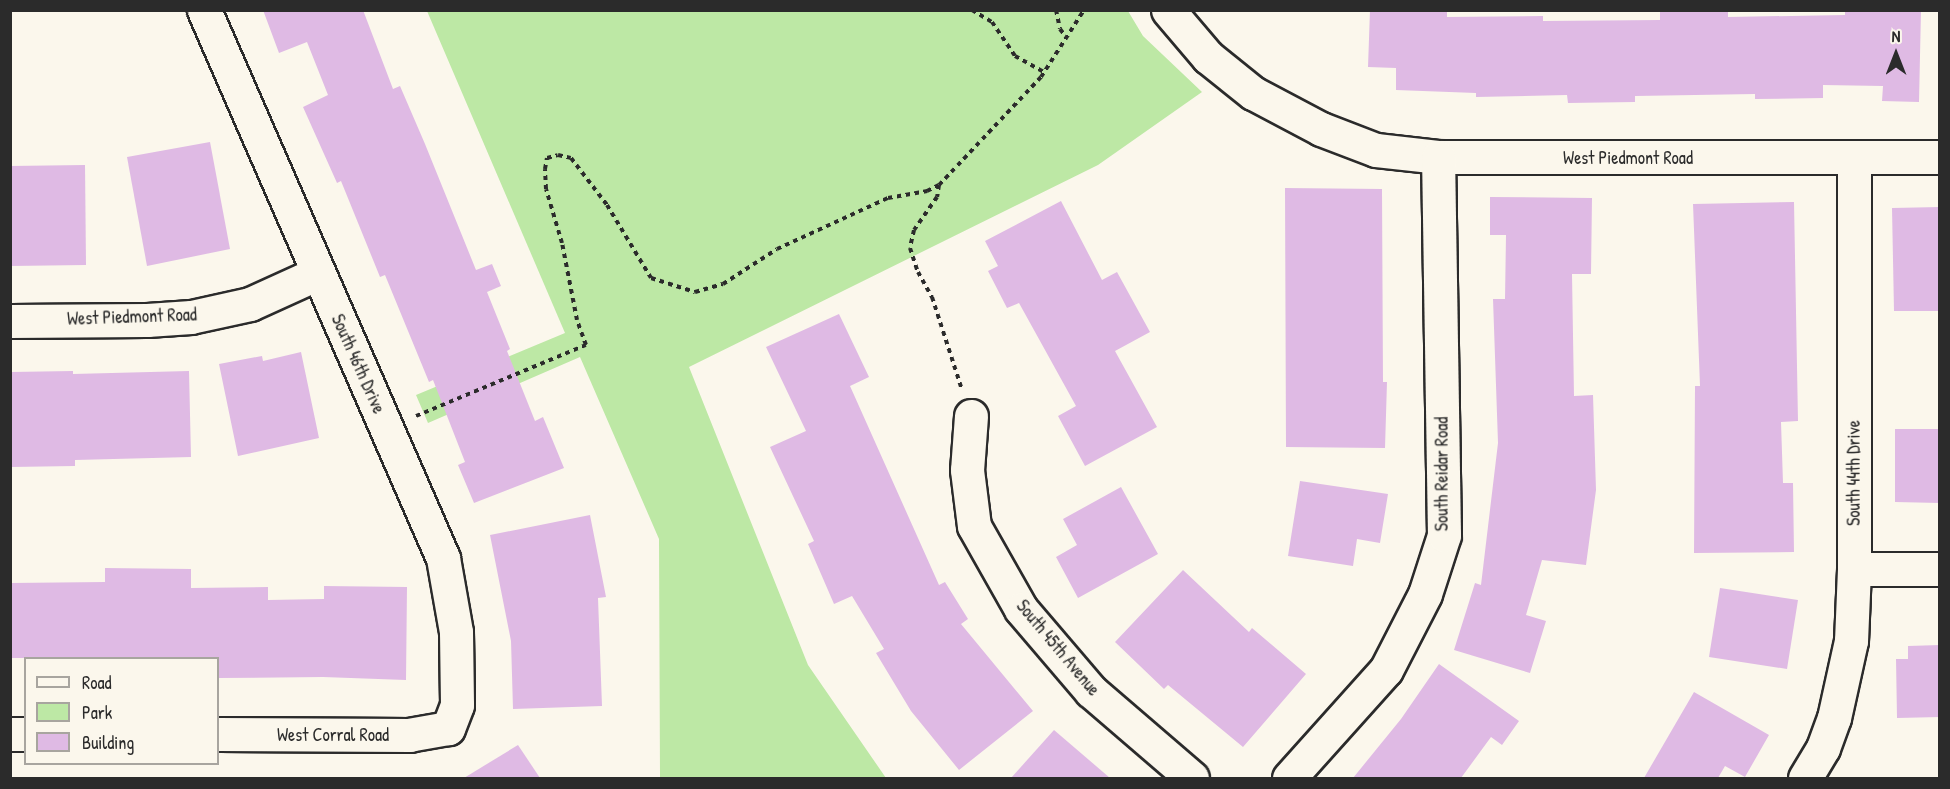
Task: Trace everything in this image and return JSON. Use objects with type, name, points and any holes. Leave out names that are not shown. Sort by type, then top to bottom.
[{"type":"street","name":"South 46th Drive","points":[[204,10],[443,558],[456,632],[457,705],[448,728]]},
{"type":"street","name":"West Piedmont Road","points":[[1167,10],[1208,57],[1253,93],[1321,129],[1376,150],[1438,157],[1940,157]]},
{"type":"street","name":"South Reidar Road","points":[[1289,778],[1386,670],[1425,594],[1444,535],[1438,157]]},
{"type":"street","name":"South 44th Drive","points":[[1805,778],[1823,748],[1842,684],[1851,641],[1854,569],[1854,158]]},
{"type":"street","name":"West Piedmont Road","points":[[10,321],[147,320],[191,317],[250,304],[318,273]]},
{"type":"street","name":"South 45th Avenue","points":[[971,416],[967,470],[975,526],[1021,609],[1091,691],[1192,778]]},
{"type":"street","points":[[1854,569],[1940,569]]},
{"type":"street","name":"West Corral Road","points":[[219,734],[411,735],[448,728]]},
{"type":"path","points":[[972,10],[992,22],[1015,56],[1044,72]]},
{"type":"path","points":[[1056,10],[1060,29],[1066,38]]},
{"type":"path","points":[[387,428],[586,345],[577,320],[562,243],[546,189],[547,158],[558,155],[571,158],[607,205],[651,278],[695,292],[723,284],[777,249],[888,198],[927,191],[939,185],[1044,72],[1084,10]]},
{"type":"path","points":[[939,185],[937,197],[914,230],[910,248],[918,272],[932,297],[971,416]]},
{"type":"green space","points":[[427,11],[1128,11],[1143,36],[1202,92],[1098,165],[689,367],[808,665],[886,778],[660,778],[659,539],[580,357],[428,423],[416,395],[565,333]]},
{"type":"building","points":[[263,10],[363,10],[393,89],[400,86],[476,270],[492,264],[501,286],[487,292],[510,349],[507,351],[535,421],[543,417],[564,468],[474,503],[458,465],[465,462],[433,380],[429,382],[385,275],[380,277],[341,181],[337,183],[303,107],[328,95],[307,42],[279,53]]},
{"type":"building","points":[[1370,10],[1447,10],[1447,17],[1543,16],[1543,21],[1660,20],[1660,10],[1728,10],[1728,17],[1845,15],[1845,10],[1921,10],[1919,102],[1882,101],[1883,86],[1823,85],[1823,98],[1755,99],[1755,94],[1635,96],[1635,102],[1568,103],[1567,95],[1476,97],[1476,93],[1396,90],[1396,68],[1368,67]]},
{"type":"building","points":[[210,142],[230,249],[147,266],[127,157]]},
{"type":"building","points":[[85,165],[86,265],[10,266],[10,166]]},
{"type":"building","points":[[1285,188],[1382,189],[1383,382],[1387,382],[1385,448],[1286,447]]},
{"type":"building","points":[[1490,197],[1592,198],[1591,274],[1572,274],[1574,396],[1593,395],[1596,490],[1586,565],[1542,560],[1526,615],[1546,621],[1530,673],[1454,650],[1475,583],[1481,585],[1498,443],[1493,299],[1505,299],[1506,235],[1490,235]]},
{"type":"building","points":[[1061,201],[1102,280],[1117,272],[1150,332],[1115,351],[1157,427],[1085,466],[1058,416],[1076,406],[1019,303],[1007,308],[988,271],[998,266],[985,241]]},
{"type":"building","points":[[1794,202],[1798,421],[1781,422],[1783,483],[1793,483],[1794,552],[1694,553],[1695,386],[1700,386],[1693,204]]},
{"type":"building","points":[[1940,207],[1940,311],[1894,311],[1892,208]]},
{"type":"building","points":[[839,314],[869,377],[850,386],[939,585],[945,582],[968,619],[961,624],[1033,711],[959,770],[911,711],[876,653],[884,649],[852,596],[834,604],[808,544],[814,541],[770,447],[806,431],[766,347]]},
{"type":"building","points":[[301,352],[319,438],[238,456],[219,364],[262,356],[263,361]]},
{"type":"building","points":[[73,371],[73,374],[189,371],[191,457],[75,460],[75,466],[11,467],[11,372]]},
{"type":"building","points":[[1895,429],[1940,429],[1940,503],[1895,502]]},
{"type":"building","points":[[1300,481],[1388,494],[1380,543],[1357,539],[1353,566],[1288,556]]},
{"type":"building","points":[[1121,487],[1158,554],[1078,598],[1056,557],[1077,545],[1063,519]]},
{"type":"building","points":[[590,515],[606,597],[598,598],[602,706],[513,709],[511,641],[490,535]]},
{"type":"building","points":[[105,568],[191,569],[191,588],[268,587],[268,600],[324,599],[324,586],[407,587],[406,680],[323,677],[219,678],[219,657],[10,658],[10,583],[105,582]]},
{"type":"building","points":[[1183,570],[1249,632],[1252,628],[1306,674],[1243,747],[1168,685],[1164,689],[1115,642]]},
{"type":"building","points":[[1720,588],[1798,600],[1787,669],[1709,657]]},
{"type":"building","points":[[1940,645],[1940,717],[1897,718],[1896,659],[1908,659],[1908,646]]},
{"type":"building","points":[[1439,664],[1519,721],[1502,745],[1491,737],[1461,778],[1353,778],[1401,719]]},
{"type":"building","points":[[1694,692],[1769,735],[1745,777],[1725,766],[1718,778],[1644,778]]},
{"type":"building","points":[[1054,730],[1110,778],[1011,778]]},
{"type":"building","points":[[518,745],[540,778],[464,778]]}]
